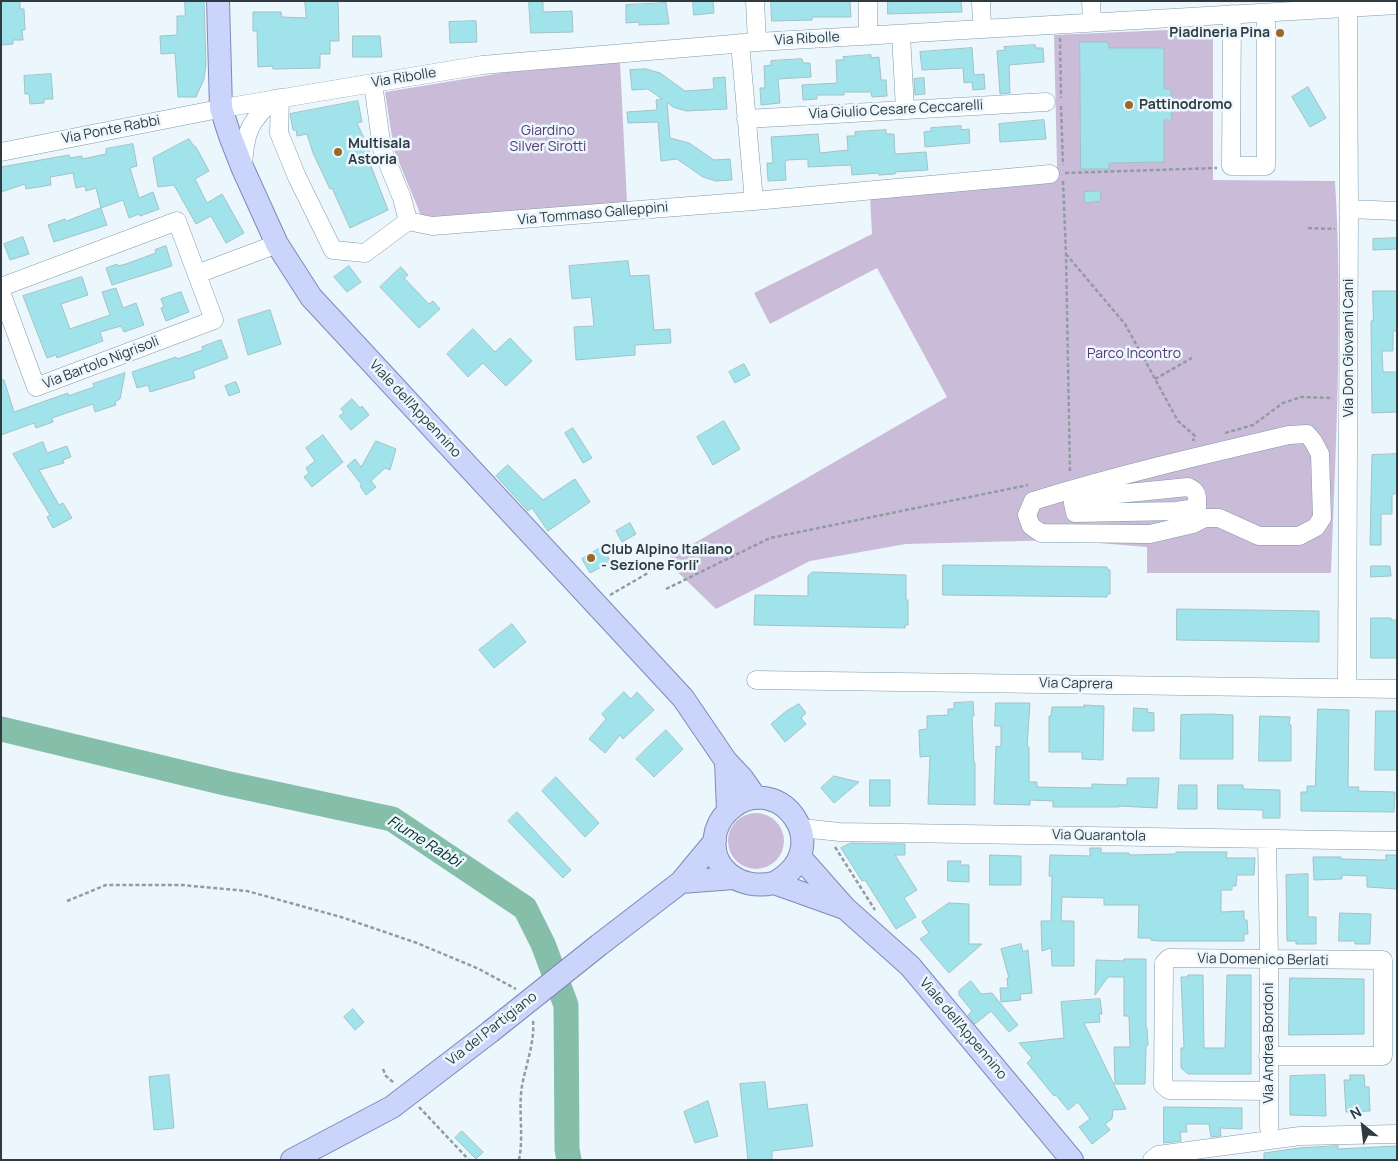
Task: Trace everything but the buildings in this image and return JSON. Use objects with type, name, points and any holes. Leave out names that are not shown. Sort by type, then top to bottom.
[{"type":"main road","name":"Viale dell'Appennino","points":[[218,1],[222,108],[230,136],[277,244],[311,296],[683,698],[726,760],[756,798]]},
{"type":"main road","points":[[726,760],[728,811]]},
{"type":"main road","points":[[734,878],[724,868],[717,855],[716,830],[728,811],[741,802],[756,798],[767,799],[778,802],[788,809],[796,818],[803,838],[800,857],[794,868],[785,877],[774,883]]},
{"type":"main road","name":"Via del Partigiano","points":[[292,1160],[392,1107],[681,882],[715,841]]},
{"type":"main road","name":"Viale dell'Appennino","points":[[800,857],[845,908],[910,966],[1072,1160]]},
{"type":"main road","name":"Viale dell'Appennino","points":[[734,878],[743,883],[754,885],[774,883],[845,908]]},
{"type":"main road","points":[[681,882],[734,878]]},
{"type":"street","points":[[754,200],[746,119],[749,42],[755,1]]},
{"type":"street","points":[[868,1],[868,36]]},
{"type":"street","points":[[981,1],[982,29]]},
{"type":"street","points":[[1091,1],[1092,21]]},
{"type":"street","name":"Via Ribolle","points":[[222,108],[482,65],[749,42],[1092,21],[1348,8],[1373,3],[1397,5]]},
{"type":"street","name":"Via Don Giovanni Cani","points":[[1347,688],[1349,398],[1348,8]]},
{"type":"street","points":[[1232,14],[1231,166],[1266,166],[1266,13]]},
{"type":"street","points":[[901,34],[904,110]]},
{"type":"street","points":[[277,98],[279,133],[297,177],[333,250],[365,253],[408,221],[402,198],[382,149],[373,83]]},
{"type":"street","points":[[243,169],[246,137],[252,123],[261,111],[277,98]]},
{"type":"street","name":"Via Giulio Cesare Ceccarelli","points":[[746,119],[1046,102]]},
{"type":"street","name":"Via Ponte Rabbi","points":[[1,152],[222,108]]},
{"type":"street","name":"Via Tommaso Galleppini","points":[[408,221],[432,226],[860,192],[1050,174]]},
{"type":"street","points":[[1349,209],[1397,211]]},
{"type":"street","name":"Via Bartolo Nigrisoli","points":[[1,287],[177,221],[214,320],[36,387],[1,292]]},
{"type":"street","points":[[197,274],[277,244]]},
{"type":"street","points":[[1072,489],[1033,501],[1027,514],[1030,526],[1041,533],[1150,534],[1193,524],[1205,518],[1220,518],[1259,536],[1299,536],[1316,527],[1322,518],[1320,454],[1307,434],[1280,437],[1180,460],[1111,489],[1078,498],[1073,503],[1075,513],[1166,512],[1197,508],[1195,490],[1188,487],[1145,491],[1111,489],[1072,489]]},
{"type":"street","points":[[1108,513],[1111,489]]},
{"type":"street","points":[[1145,491],[1166,512]]},
{"type":"street","name":"Via Caprera","points":[[756,680],[1397,690]]},
{"type":"street","name":"Via Quarantola","points":[[801,828],[840,832],[1397,841]]},
{"type":"street","name":"Via Andrea Bordoni","points":[[1267,839],[1269,1128]]},
{"type":"street","name":"Via Domenico Berlati","points":[[1268,1056],[1383,1056],[1383,960],[1169,958],[1164,963],[1163,1085],[1169,1090],[1268,1091]]},
{"type":"street","points":[[1152,1160],[1158,1155],[1300,1136],[1397,1134]]},
{"type":"path","points":[[1072,489],[1063,174],[1213,169],[1231,166]]},
{"type":"path","points":[[1308,228],[1349,228]]},
{"type":"path","points":[[1066,254],[1125,324],[1178,421],[1196,436],[1203,439]]},
{"type":"path","points":[[1155,378],[1192,358]]},
{"type":"path","points":[[1220,434],[1252,425],[1283,403],[1301,397],[1349,398]]},
{"type":"path","points":[[1192,442],[1196,436]]},
{"type":"path","points":[[666,590],[770,538],[1034,484]]},
{"type":"path","points":[[604,598],[648,572]]},
{"type":"path","points":[[840,832],[841,842],[835,847],[880,917]]},
{"type":"path","points":[[67,902],[106,885],[181,885],[247,891],[340,916],[417,943],[478,969],[516,988],[520,996]]},
{"type":"path","points":[[519,1160],[522,1147],[522,1087],[531,1052],[533,1022],[529,1013]]},
{"type":"path","points":[[382,1069],[386,1076],[398,1087]]},
{"type":"path","points":[[416,1104],[428,1114],[469,1160]]},
{"type":"green space","name":"Parco Incontro","points":[[1213,28],[1213,180],[1335,181],[1339,328],[1331,573],[1147,573],[1147,547],[1062,540],[906,544],[810,561],[716,609],[665,560],[947,397],[877,268],[770,324],[754,293],[872,234],[870,196],[1057,167],[1054,35]]},
{"type":"green space","name":"Giardino Silver Sirotti","points":[[620,62],[627,203],[422,218],[394,150],[385,92],[508,72]]},
{"type":"green space","points":[[756,813],[767,815],[776,821],[782,830],[784,841],[782,852],[776,861],[767,867],[756,869],[745,867],[736,861],[730,852],[728,841],[730,830],[736,821],[745,815]]},
{"type":"waterway","name":"Fiume Rabbi","points":[[1,729],[225,783],[392,819],[525,908],[543,944],[566,1005],[567,1149],[569,1160]]},
{"type":"place","name":"Piadineria Pina","points":[[1280,33]]},
{"type":"place","name":"Pattinodromo","points":[[1129,105]]},
{"type":"place","name":"Multisala Astoria","points":[[338,152]]},
{"type":"place","name":"Club Alpino Italiano - Sezione Forli'","points":[[591,558]]}]
